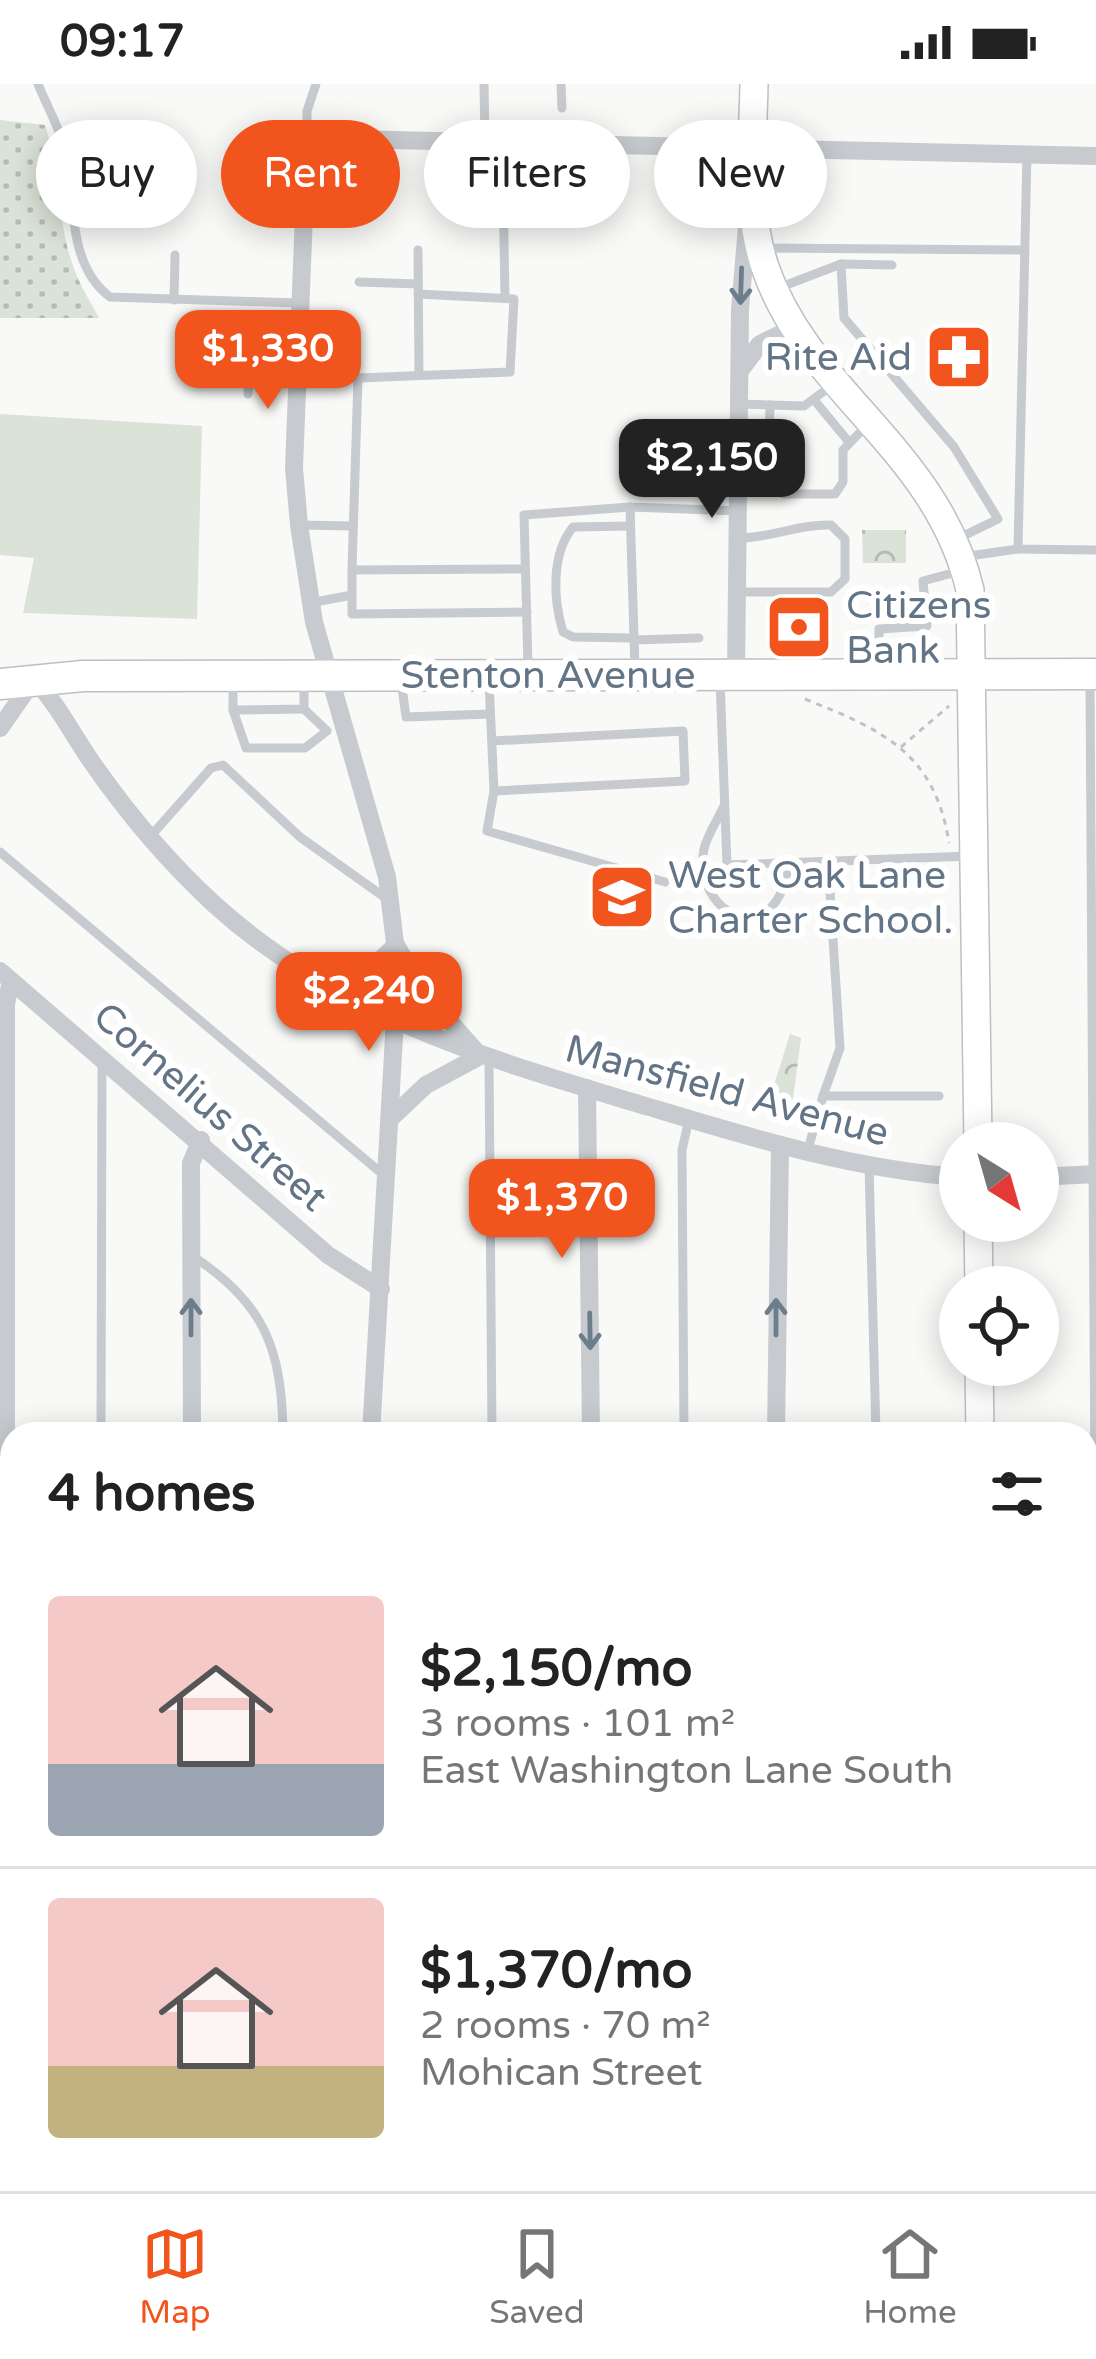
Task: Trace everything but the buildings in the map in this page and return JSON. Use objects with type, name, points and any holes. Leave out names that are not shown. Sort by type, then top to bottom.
[{"type":"main road","points":[[753,120],[754,84]]},
{"type":"main road","points":[[756,228],[775,290],[795,327],[918,474],[961,556],[974,674],[963,856],[977,1122]]},
{"type":"main road","name":"Stenton Avenue","points":[[0,684],[34,679],[233,676],[1093,674]]},
{"type":"main road","points":[[979,1386],[980,1422]]},
{"type":"street","points":[[827,150],[1096,156]]},
{"type":"street","points":[[302,228],[296,379],[298,525],[317,676],[391,902],[396,945],[398,1025],[372,1422]]},
{"type":"street","points":[[728,675],[737,592],[746,228]]},
{"type":"street","points":[[742,368],[760,344],[795,327]]},
{"type":"street","points":[[0,728],[34,679]]},
{"type":"street","name":"Mansfield Avenue","points":[[34,679],[60,706],[87,756],[149,838],[231,920],[331,989],[398,1025],[484,1058],[779,1146],[869,1166],[939,1174]]},
{"type":"street","points":[[331,989],[365,974],[396,945]]},
{"type":"street","points":[[392,1117],[426,1085],[484,1058],[426,996],[396,945]]},
{"type":"street","points":[[5,976],[6,1422]]},
{"type":"street","name":"Cornelius Street","points":[[5,976],[201,1140],[337,1263],[380,1289]]},
{"type":"street","points":[[586,1088],[591,1422]]},
{"type":"street","points":[[192,1422],[191,1163],[201,1140]]},
{"type":"street","points":[[776,1422],[779,1146]]},
{"type":"street","points":[[1059,1176],[1094,1174]]},
{"type":"lane","points":[[38,84],[63,142],[81,262],[92,284],[110,297],[298,303]]},
{"type":"lane","points":[[307,120],[316,84]]},
{"type":"lane","points":[[484,84],[485,120]]},
{"type":"lane","points":[[561,84],[562,108]]},
{"type":"lane","points":[[1018,549],[1027,154]]},
{"type":"lane","points":[[504,228],[505,298]]},
{"type":"lane","points":[[760,249],[787,245],[1024,250]]},
{"type":"lane","points":[[418,250],[418,375]]},
{"type":"lane","points":[[175,255],[175,300]]},
{"type":"lane","points":[[775,290],[841,264],[892,265]]},
{"type":"lane","points":[[841,264],[844,318],[953,447],[998,519],[961,556],[922,581],[927,626],[879,629],[879,674]]},
{"type":"lane","points":[[296,379],[510,371],[514,299],[358,282]]},
{"type":"lane","points":[[248,394],[249,332],[298,333]]},
{"type":"lane","points":[[358,378],[352,614],[526,612]]},
{"type":"lane","points":[[740,404],[815,401],[838,381]]},
{"type":"lane","points":[[815,401],[848,440]]},
{"type":"lane","points":[[770,406],[768,476],[783,494],[835,494],[843,482],[848,440],[872,421]]},
{"type":"lane","points":[[528,676],[524,514],[629,507],[739,511]]},
{"type":"lane","points":[[629,507],[635,675]]},
{"type":"lane","points":[[737,592],[831,592],[845,579],[845,539],[831,525],[799,524],[772,538],[738,538]]},
{"type":"lane","points":[[298,525],[353,526]]},
{"type":"lane","points":[[630,526],[573,527],[559,544],[557,612],[563,632],[573,637],[700,638]]},
{"type":"lane","points":[[961,556],[1018,549],[1096,550]]},
{"type":"lane","points":[[352,570],[525,568]]},
{"type":"lane","points":[[310,603],[352,595]]},
{"type":"lane","points":[[1093,674],[1093,1422]]},
{"type":"lane","points":[[400,675],[406,717],[490,714]]},
{"type":"lane","points":[[728,675],[728,865],[963,856]]},
{"type":"lane","points":[[233,676],[233,710],[246,748],[305,744],[337,731]]},
{"type":"lane","points":[[304,713],[317,676]]},
{"type":"lane","points":[[489,676],[494,791],[488,831],[665,882]]},
{"type":"lane","points":[[233,710],[304,713],[337,731]]},
{"type":"lane","points":[[492,741],[683,731],[685,782],[494,791]]},
{"type":"lane","points":[[149,838],[211,768],[223,765],[301,837],[391,902]]},
{"type":"lane","points":[[725,804],[704,848],[707,887],[722,908],[742,917],[770,911],[784,896],[789,863]]},
{"type":"lane","points":[[0,852],[388,1179]]},
{"type":"lane","points":[[807,1153],[840,1048],[828,861]]},
{"type":"lane","points":[[101,1422],[103,1056]]},
{"type":"lane","points":[[484,1058],[492,1422]]},
{"type":"lane","points":[[824,1096],[939,1096]]},
{"type":"lane","points":[[683,1422],[682,1150],[689,1119]]},
{"type":"lane","points":[[869,1166],[876,1422]]},
{"type":"lane","points":[[191,1255],[235,1283],[275,1345],[282,1422]]},
{"type":"path","points":[[797,696],[900,748],[942,798],[963,856]]},
{"type":"path","points":[[900,748],[949,706]]},
{"type":"green space","points":[[0,120],[36,124],[36,228],[64,228],[78,279],[99,318],[0,318]]},
{"type":"green space","points":[[0,414],[202,426],[197,619],[23,613],[34,558],[0,555]]},
{"type":"green space","points":[[862,530],[906,530],[906,563],[863,563]]},
{"type":"green space","points":[[790,1034],[801,1038],[792,1107],[769,1101]]},
{"type":"place","name":"Rite Aid","points":[[959,357]]},
{"type":"place","name":"Citizens Bank","points":[[799,627]]},
{"type":"place","name":"West Oak Lane Charter School.","points":[[622,897]]}]
